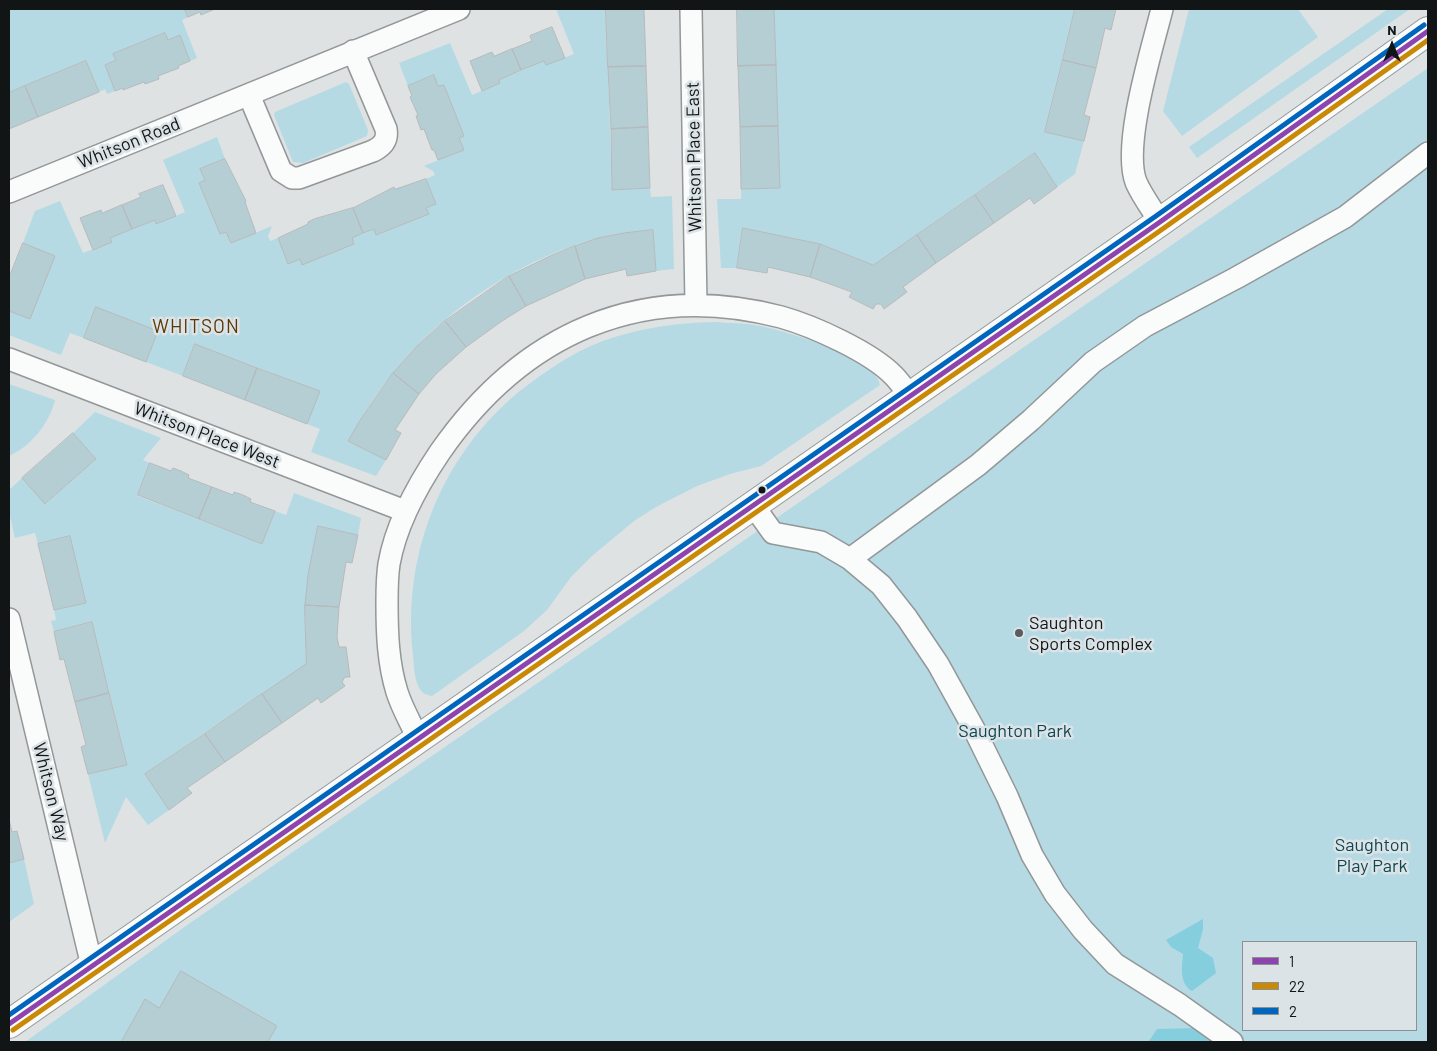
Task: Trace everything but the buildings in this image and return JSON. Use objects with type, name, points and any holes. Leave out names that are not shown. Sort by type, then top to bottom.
[{"type":"street","name":"Whitson Road","points":[[9,192],[459,9]]},
{"type":"street","name":"Whitson Place East","points":[[691,9],[696,305]]},
{"type":"street","points":[[1160,222],[1136,182],[1132,157],[1137,112],[1162,9]]},
{"type":"street","points":[[9,1024],[1160,222],[1428,31]]},
{"type":"street","points":[[249,94],[281,171],[292,178],[299,178],[374,151],[383,146],[386,140],[386,129],[353,51]]},
{"type":"street","points":[[850,558],[978,465],[1031,420],[1094,362],[1145,326],[1345,217],[1428,153]]},
{"type":"street","points":[[418,739],[398,694],[391,669],[387,633],[389,565],[397,534],[405,511],[432,464],[452,435],[492,390],[526,360],[560,339],[595,323],[639,311],[677,306],[728,306],[795,321],[829,335],[879,364],[894,376],[910,396]]},
{"type":"street","name":"Whitson Place West","points":[[9,359],[405,511]]},
{"type":"street","points":[[753,505],[773,533],[821,542],[850,558],[881,585],[907,618],[938,664],[974,729],[1007,796],[1032,855],[1055,894],[1083,930],[1115,964],[1180,1005],[1232,1042]]},
{"type":"street","name":"Whitson Way","points":[[9,619],[92,966]]},
{"type":"green space","points":[[9,9],[185,9],[188,17],[182,20],[197,58],[190,61],[180,35],[168,40],[165,33],[114,54],[116,60],[105,65],[115,91],[107,94],[105,89],[99,92],[86,61],[9,93]]},
{"type":"green space","points":[[556,9],[606,9],[612,189],[650,188],[651,197],[672,196],[674,269],[656,271],[653,230],[600,238],[573,246],[518,270],[492,285],[443,321],[421,341],[387,381],[360,420],[348,441],[386,460],[376,476],[311,452],[320,429],[307,424],[319,391],[195,344],[183,376],[146,362],[158,331],[96,308],[84,338],[70,333],[61,355],[9,335],[9,311],[29,318],[54,256],[23,243],[35,211],[60,201],[83,253],[112,242],[110,238],[155,220],[157,224],[185,212],[163,160],[217,137],[225,159],[201,169],[205,180],[199,183],[220,234],[226,232],[231,243],[272,226],[268,236],[270,241],[278,238],[288,263],[300,259],[302,264],[354,244],[352,238],[374,229],[377,235],[428,214],[426,208],[436,204],[426,179],[435,175],[433,171],[424,166],[463,150],[459,138],[464,136],[444,85],[438,86],[433,75],[408,86],[399,63],[450,43],[472,95],[500,83],[499,80],[544,61],[546,65],[574,54]]},
{"type":"green space","points":[[774,9],[1075,9],[1045,132],[1084,141],[1075,174],[1057,187],[1034,153],[873,265],[820,244],[743,228],[737,268],[721,268],[717,199],[741,199],[741,189],[780,188]]},
{"type":"green space","points":[[1189,9],[1298,9],[1318,37],[1182,136],[1163,111]]},
{"type":"green space","points":[[1388,9],[1410,9],[1197,158],[1189,147]]},
{"type":"green space","name":"Saughton Park","points":[[1428,68],[1428,1042],[25,1042],[190,923]]},
{"type":"green space","points":[[346,82],[349,84],[368,130],[367,136],[303,163],[293,162],[274,115],[275,112]]},
{"type":"green space","points":[[714,322],[760,326],[808,339],[847,355],[864,365],[875,375],[880,385],[761,466],[730,474],[697,486],[656,507],[634,521],[592,556],[571,577],[547,610],[524,631],[432,696],[421,691],[415,676],[411,614],[415,573],[424,534],[439,496],[458,461],[482,428],[510,399],[564,360],[587,348],[617,336],[644,330],[672,325]]},
{"type":"green space","points":[[9,384],[55,400],[44,426],[25,446],[9,456]]},
{"type":"green space","points":[[95,412],[161,438],[143,460],[150,463],[138,496],[262,544],[275,511],[286,515],[294,493],[361,518],[358,535],[318,526],[311,560],[307,595],[305,629],[306,664],[145,774],[169,810],[148,825],[126,797],[105,843],[88,774],[127,764],[92,622],[54,632],[51,621],[56,620],[54,610],[86,603],[70,536],[38,544],[35,533],[15,538],[9,512],[9,490],[22,478],[46,504],[96,459],[73,433]]},
{"type":"green space","points":[[24,859],[34,904],[9,922],[9,863]]},
{"type":"shaded area","points":[[1203,919],[1203,929],[1198,948],[1213,958],[1216,973],[1192,991],[1183,979],[1183,954],[1171,947],[1166,940]]},
{"type":"shaded area","points":[[1201,1028],[1219,1042],[1149,1041],[1157,1029]]},
{"type":"transit line","name":"2","points":[[9,1015],[1156,216],[1424,25]]},
{"type":"transit line","name":"1","points":[[9,1024],[1160,222],[1428,31]]},
{"type":"transit line","name":"22","points":[[13,1030],[1164,228],[1428,40]]},
{"type":"place","name":"Saughton Sports Complex","points":[[1019,633]]},
{"type":"district","name":"WHITSON","points":[[196,327]]},
{"type":"park label","name":"Saughton Play Park","points":[[1372,855]]}]
